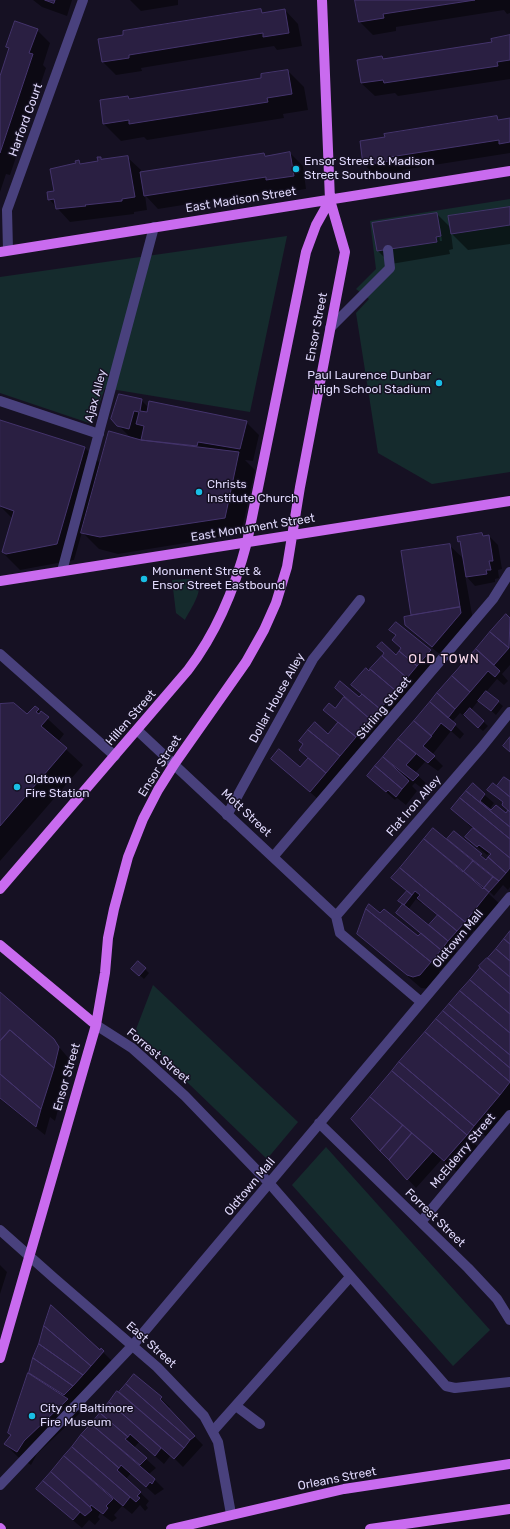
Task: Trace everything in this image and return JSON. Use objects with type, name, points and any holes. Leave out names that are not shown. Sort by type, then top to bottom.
[{"type":"main road","name":"Ensor Street","points":[[0,1358],[96,1025],[106,972],[108,938],[121,880],[143,819],[158,790],[242,668],[264,630],[276,603],[287,567],[345,252],[330,200],[322,0]]},
{"type":"main road","name":"East Madison Street","points":[[4,251],[510,171]]},
{"type":"main road","name":"Ensor Street","points":[[246,542],[306,252],[316,225],[330,200]]},
{"type":"main road","name":"East Monument Street","points":[[0,581],[510,501]]},
{"type":"main road","name":"Hillen Street","points":[[0,889],[115,756],[205,648],[236,580],[246,542]]},
{"type":"main road","name":"Forrest Street","points":[[0,945],[96,1025]]},
{"type":"main road","name":"Orleans Street","points":[[171,1529],[344,1489],[510,1464]]},
{"type":"main road","points":[[370,1529],[510,1509]]},
{"type":"street","name":"Harford Court","points":[[4,251],[3,209],[83,0]]},
{"type":"street","name":"Ajax Alley","points":[[62,571],[154,227]]},
{"type":"street","points":[[330,328],[390,268],[388,250]]},
{"type":"street","points":[[0,401],[99,434]]},
{"type":"street","name":"Stirling Street","points":[[273,857],[493,599],[510,572]]},
{"type":"street","name":"Dollar House Alley","points":[[227,815],[313,659],[360,600]]},
{"type":"street","points":[[0,654],[115,756]]},
{"type":"street","name":"Flat Iron Alley","points":[[336,916],[482,747],[510,712]]},
{"type":"street","name":"Mott Street","points":[[137,730],[336,916]]},
{"type":"street","name":"Oldtown Mall","points":[[0,1485],[133,1345],[510,897]]},
{"type":"street","points":[[336,916],[340,933],[421,1002]]},
{"type":"street","name":"Forrest Street","points":[[96,1025],[132,1048],[185,1096],[249,1160],[446,1386],[455,1388],[510,1382]]},
{"type":"street","name":"McElderry Street","points":[[421,1222],[510,1115]]},
{"type":"street","name":"Forrest Street","points":[[319,1123],[421,1222],[497,1299],[510,1320]]},
{"type":"street","name":"East Street","points":[[0,1230],[158,1367],[204,1416],[218,1442],[231,1514]]},
{"type":"street","points":[[213,1431],[350,1277]]},
{"type":"street","points":[[236,1406],[260,1424]]},
{"type":"green space","name":"Paul Laurence Dunbar High School Stadium","points":[[510,199],[510,472],[432,484],[378,453],[356,313],[369,299],[356,289],[376,269],[370,221]]},
{"type":"green space","points":[[287,236],[250,412],[105,388],[92,424],[0,393],[0,277]]},
{"type":"green space","points":[[172,580],[194,580],[198,584],[199,589],[195,602],[185,620],[176,613]]},
{"type":"green space","points":[[153,985],[298,1122],[267,1159],[135,1032]]},
{"type":"green space","points":[[326,1147],[490,1330],[453,1366],[292,1185]]},
{"type":"building","points":[[45,0],[55,0],[54,3]]},
{"type":"building","points":[[355,0],[475,0],[383,14],[384,18],[359,22]]},
{"type":"building","points":[[261,9],[262,13],[285,9],[289,33],[263,37],[263,33],[129,55],[129,58],[102,62],[98,39],[123,35],[123,31]]},
{"type":"building","points":[[15,21],[38,29],[29,53],[33,54],[0,153],[0,76],[9,48],[6,47]]},
{"type":"building","points":[[510,35],[510,60],[497,62],[498,66],[384,83],[383,80],[361,83],[357,60],[382,56],[383,59],[492,42],[491,39]]},
{"type":"building","points":[[288,70],[292,94],[267,98],[268,102],[129,124],[129,120],[103,124],[100,100],[128,96],[129,99],[261,78],[261,74]]},
{"type":"building","points":[[497,116],[498,120],[510,118],[510,142],[499,144],[499,140],[390,157],[390,161],[363,165],[360,141],[385,137],[384,134]]},
{"type":"building","points":[[290,152],[294,176],[266,180],[266,177],[144,196],[140,172],[264,153],[265,156]]},
{"type":"building","points":[[128,156],[135,197],[122,199],[122,201],[56,209],[54,199],[48,200],[47,192],[54,191],[50,169],[76,163],[75,161],[79,160],[80,164],[98,161],[97,157],[101,157],[101,159]]},
{"type":"building","points":[[510,207],[510,225],[451,234],[448,216]]},
{"type":"building","points":[[437,213],[441,236],[436,237],[437,242],[377,251],[372,223]]},
{"type":"building","points":[[119,394],[142,399],[140,411],[147,412],[149,401],[247,421],[240,449],[198,442],[197,446],[141,440],[144,426],[136,424],[139,412],[134,411],[129,429],[117,426],[111,419]]},
{"type":"building","points":[[0,420],[85,447],[57,544],[6,554],[2,552],[14,511],[0,506]]},
{"type":"building","points":[[109,431],[141,440],[239,452],[225,518],[100,537],[81,533]]},
{"type":"building","points":[[482,533],[483,536],[489,535],[493,561],[489,561],[491,570],[486,570],[487,574],[466,577],[460,541],[458,542],[457,537]]},
{"type":"building","points":[[450,544],[460,607],[411,615],[401,551]]},
{"type":"building","points":[[460,607],[461,613],[432,647],[405,625],[404,617]]},
{"type":"building","points":[[506,614],[510,618],[509,648],[490,632]]},
{"type":"building","points":[[396,622],[431,650],[417,666],[399,651],[401,648],[392,640],[396,635],[389,630]]},
{"type":"building","points":[[490,632],[509,648],[494,665],[476,649]]},
{"type":"building","points":[[382,642],[396,655],[399,651],[417,666],[407,678],[382,656],[384,653],[377,647]]},
{"type":"building","points":[[476,649],[500,671],[495,677],[488,671],[470,692],[452,676]]},
{"type":"building","points":[[382,656],[407,678],[396,691],[370,669]]},
{"type":"building","points":[[366,668],[369,671],[370,669],[396,691],[380,709],[351,685]]},
{"type":"building","points":[[452,676],[470,692],[455,709],[437,693]]},
{"type":"building","points":[[340,681],[359,697],[362,694],[380,709],[371,720],[335,688]]},
{"type":"building","points":[[486,691],[499,701],[491,711],[478,701]]},
{"type":"building","points":[[437,693],[455,709],[448,718],[430,702]]},
{"type":"building","points":[[344,697],[371,720],[356,737],[323,710],[329,703],[335,708]]},
{"type":"building","points":[[430,702],[456,724],[451,731],[441,723],[431,736],[414,721]]},
{"type":"building","name":"Oldtown Fire Station","points":[[14,703],[27,714],[35,706],[39,709],[36,712],[39,714],[41,711],[49,717],[41,726],[67,748],[0,826],[0,704]]},
{"type":"building","points":[[470,708],[484,721],[478,728],[464,715]]},
{"type":"building","points":[[414,721],[432,736],[423,746],[435,756],[428,763],[398,739]]},
{"type":"building","points":[[315,722],[328,734],[338,722],[356,737],[340,756],[308,730]]},
{"type":"building","points":[[308,730],[340,756],[326,773],[299,750],[303,744],[299,741]]},
{"type":"building","points":[[510,737],[510,752],[503,746]]},
{"type":"building","points":[[398,739],[416,754],[406,765],[419,775],[413,781],[383,757]]},
{"type":"building","points":[[279,749],[300,767],[308,758],[326,773],[310,792],[271,759]]},
{"type":"building","points":[[383,757],[409,781],[402,789],[375,766]]},
{"type":"building","points":[[375,766],[402,789],[396,797],[388,790],[386,792],[367,776]]},
{"type":"building","points":[[504,777],[510,781],[510,797],[497,786]]},
{"type":"building","points":[[473,783],[485,794],[480,801],[491,810],[496,805],[506,813],[508,810],[510,812],[510,827],[466,791]]},
{"type":"building","points":[[493,783],[510,797],[510,812],[502,805],[503,802],[487,790]]},
{"type":"building","points":[[466,791],[510,827],[510,839],[460,798]]},
{"type":"building","points":[[460,798],[510,839],[510,858],[451,809]]},
{"type":"building","points":[[433,828],[473,861],[463,872],[424,839]]},
{"type":"building","points":[[473,828],[510,858],[510,868],[506,873],[488,857],[491,854],[479,845],[477,847],[465,837]]},
{"type":"building","points":[[454,831],[482,854],[480,855],[486,860],[488,857],[506,873],[499,881],[447,839]]},
{"type":"building","points":[[424,839],[489,892],[465,922],[400,868]]},
{"type":"building","points":[[473,861],[493,877],[483,889],[464,872]]},
{"type":"building","points":[[400,868],[465,922],[457,931],[417,898],[420,895],[415,891],[412,895],[391,878]]},
{"type":"building","points":[[493,877],[499,881],[489,892],[484,888]]},
{"type":"building","points":[[407,891],[412,895],[404,905],[398,901]]},
{"type":"building","points":[[369,904],[380,913],[384,909],[418,936],[421,933],[441,950],[431,962],[366,909]]},
{"type":"building","points":[[403,904],[448,941],[441,950],[396,913]]},
{"type":"building","points":[[366,909],[431,962],[420,975],[413,977],[407,975],[357,934]]},
{"type":"building","points":[[438,915],[457,931],[448,941],[429,925]]},
{"type":"building","points":[[510,931],[510,944],[504,939]]},
{"type":"building","points":[[504,939],[510,944],[510,961],[496,949]]},
{"type":"building","points":[[496,949],[510,961],[510,977],[488,958]]},
{"type":"building","points":[[487,958],[510,977],[510,994],[480,968],[479,966]]},
{"type":"building","points":[[138,961],[146,968],[139,976],[131,969]]},
{"type":"building","points":[[480,968],[510,994],[510,1014],[470,980]]},
{"type":"building","points":[[470,980],[510,1014],[510,1033],[460,991]]},
{"type":"building","points":[[460,991],[510,1033],[510,1055],[449,1004]]},
{"type":"building","points":[[0,992],[54,1039],[59,1047],[54,1068],[10,1030],[0,1041]]},
{"type":"building","points":[[449,1004],[510,1055],[510,1068],[443,1011]]},
{"type":"building","points":[[443,1011],[510,1068],[510,1082],[436,1019]]},
{"type":"building","points":[[436,1019],[510,1082],[500,1095],[425,1032]]},
{"type":"building","points":[[10,1030],[54,1068],[41,1109],[0,1074],[0,1041]]},
{"type":"building","points":[[425,1032],[500,1095],[474,1126],[399,1062]]},
{"type":"building","points":[[399,1062],[474,1126],[467,1135],[392,1071]]},
{"type":"building","points":[[392,1071],[467,1135],[444,1161],[370,1097]]},
{"type":"building","points":[[0,1074],[41,1109],[36,1127],[0,1098]]},
{"type":"building","points":[[370,1097],[403,1125],[380,1151],[351,1119]]},
{"type":"building","points":[[403,1125],[412,1133],[389,1160],[380,1151]]},
{"type":"building","points":[[412,1133],[433,1151],[407,1180],[389,1160]]},
{"type":"building","points":[[51,1305],[100,1350],[101,1348],[104,1351],[91,1366],[44,1326]]},
{"type":"building","points":[[44,1326],[91,1366],[83,1375],[39,1344]]},
{"type":"building","points":[[39,1344],[83,1375],[73,1386],[33,1358]]},
{"type":"building","points":[[33,1358],[73,1386],[64,1395],[29,1373]]},
{"type":"building","name":"City of Baltimore Fire Museum","points":[[28,1373],[68,1399],[24,1441],[17,1452],[4,1444],[11,1435],[8,1433]]},
{"type":"building","points":[[134,1374],[162,1397],[160,1399],[195,1436],[190,1440],[126,1384]]},
{"type":"building","points":[[126,1384],[190,1440],[184,1448],[119,1392]]},
{"type":"building","points":[[117,1391],[184,1448],[174,1459],[109,1402]]},
{"type":"building","points":[[109,1402],[161,1448],[155,1456],[130,1434],[128,1437],[100,1413]]},
{"type":"building","points":[[100,1413],[128,1437],[125,1439],[147,1458],[140,1465],[91,1424]]},
{"type":"building","points":[[91,1424],[155,1479],[152,1484],[150,1482],[146,1487],[121,1465],[119,1468],[81,1435]]},
{"type":"building","points":[[81,1435],[119,1468],[117,1470],[141,1492],[137,1496],[140,1498],[136,1502],[72,1447]]},
{"type":"building","points":[[72,1447],[130,1497],[123,1506],[64,1456]]},
{"type":"building","points":[[64,1456],[113,1499],[106,1506],[108,1508],[103,1514],[91,1505],[90,1507],[51,1472]]},
{"type":"building","points":[[51,1472],[92,1510],[85,1516],[43,1481]]},
{"type":"building","points":[[43,1481],[80,1512],[73,1520],[36,1489]]},
{"type":"place","name":"Ensor Street & Madison Street Southbound","points":[[296,169]]},
{"type":"place","name":"Paul Laurence Dunbar High School Stadium","points":[[439,383]]},
{"type":"place","name":"Christs Institute Church","points":[[199,492]]},
{"type":"place","name":"Monument Street & Ensor Street Eastbound","points":[[144,579]]},
{"type":"place","name":"Oldtown Fire Station","points":[[17,787]]},
{"type":"place","name":"City of Baltimore Fire Museum","points":[[32,1416]]},
{"type":"district","name":"OLD TOWN","points":[[444,659]]}]
